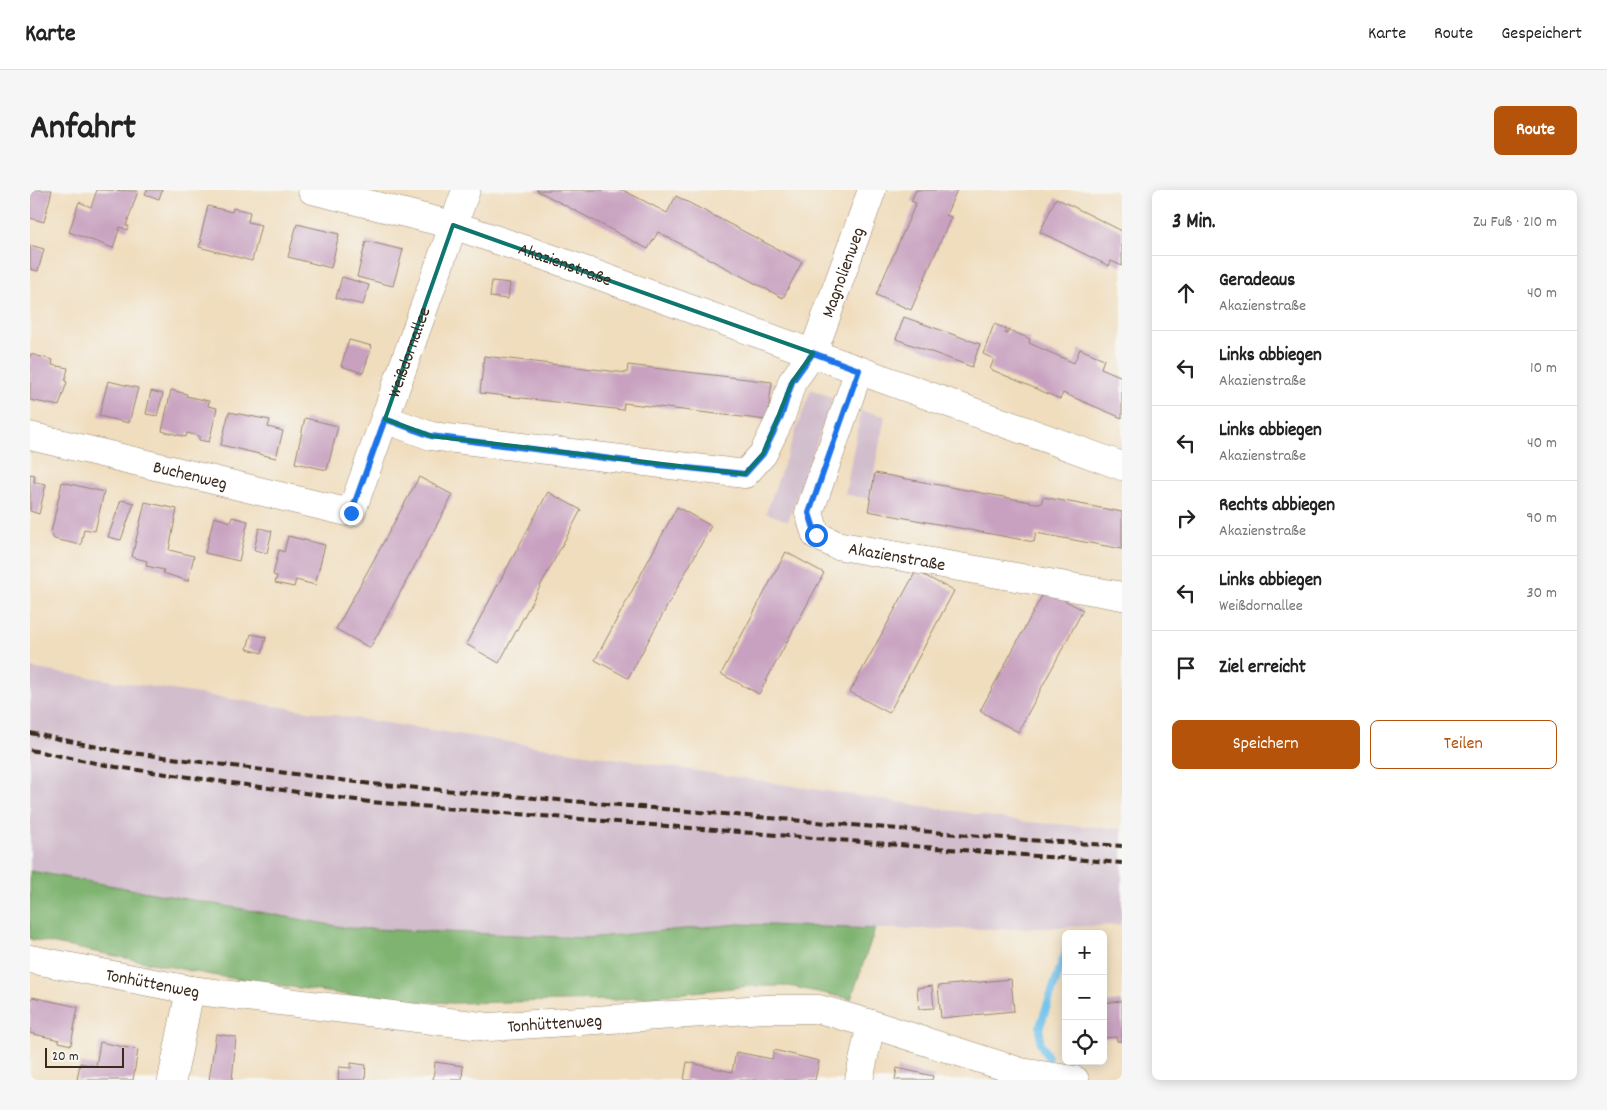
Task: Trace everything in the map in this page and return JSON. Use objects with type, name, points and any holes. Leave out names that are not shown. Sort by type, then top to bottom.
[{"type":"street","name":"Akazienstraße","points":[[312,190],[453,225],[559,261],[1122,466]]},
{"type":"street","name":"Weißdornallee","points":[[351,513],[466,190]]},
{"type":"street","name":"Magnolienweg","points":[[813,353],[872,190]]},
{"type":"street","points":[[385,419],[431,436],[745,474],[763,454],[781,417],[792,382],[813,353]]},
{"type":"street","name":"Akazienstraße","points":[[859,370],[809,513],[816,535],[836,545],[1122,596]]},
{"type":"street","name":"Buchenweg","points":[[30,436],[351,513]]},
{"type":"street","name":"Tonhüttenweg","points":[[30,959],[190,990],[488,1027],[764,1009],[819,1010],[871,1024],[1021,1072],[1075,1080]]},
{"type":"street","points":[[172,1080],[190,990]]},
{"type":"street","points":[[859,1080],[871,1024]]},
{"type":"highlighted area","points":[[453,225],[813,353],[792,382],[763,454],[745,474],[431,436],[385,419]]},
{"type":"shaded area","points":[[811,389],[833,398],[788,521],[766,513]]},
{"type":"shaded area","points":[[861,411],[885,416],[869,499],[845,494]]},
{"type":"shaded area","points":[[30,668],[1027,822],[1122,829],[1122,925],[1003,929],[875,929],[739,924],[586,938],[348,928],[30,871]]},
{"type":"green space","points":[[30,871],[348,928],[586,938],[739,924],[875,929],[851,999],[789,986],[750,986],[617,1000],[452,1003],[374,999],[217,976],[30,939]]},
{"type":"building","points":[[30,190],[52,190],[44,222],[30,218]]},
{"type":"building","points":[[97,190],[138,191],[126,226],[129,226],[127,230],[120,227],[113,248],[69,232],[79,202],[91,207]]},
{"type":"building","points":[[147,190],[162,190],[159,199],[145,194]]},
{"type":"building","points":[[536,190],[623,190],[667,213],[676,196],[802,262],[783,298],[658,232],[648,249]]},
{"type":"building","points":[[916,190],[957,190],[946,215],[951,217],[911,310],[876,295],[916,203],[911,201]]},
{"type":"building","points":[[1056,198],[1122,231],[1122,266],[1111,261],[1109,266],[1040,232]]},
{"type":"building","points":[[208,206],[232,212],[233,208],[250,212],[248,222],[261,225],[252,261],[199,247]]},
{"type":"building","points":[[297,224],[339,234],[331,268],[288,257]]},
{"type":"building","points":[[366,241],[403,250],[393,286],[357,277]]},
{"type":"building","points":[[30,245],[44,249],[38,271],[30,269]]},
{"type":"building","points":[[342,277],[369,285],[363,305],[336,298]]},
{"type":"building","points":[[492,281],[510,283],[508,299],[490,297]]},
{"type":"building","points":[[904,317],[980,344],[972,367],[896,339]]},
{"type":"building","points":[[994,324],[1007,329],[1005,333],[1007,334],[1009,330],[1030,339],[1029,343],[1074,363],[1080,349],[1104,359],[1101,368],[1122,377],[1122,418],[1063,393],[1060,399],[990,369],[994,359],[983,354]]},
{"type":"building","points":[[349,340],[372,346],[363,373],[341,366]]},
{"type":"building","points":[[30,354],[53,360],[52,365],[68,368],[65,381],[67,382],[59,406],[30,400]]},
{"type":"building","points":[[484,356],[627,373],[628,365],[772,382],[767,420],[624,403],[623,410],[480,393]]},
{"type":"building","points":[[108,381],[138,388],[129,423],[99,416]]},
{"type":"building","points":[[171,390],[187,394],[186,396],[209,401],[208,406],[217,408],[209,442],[199,440],[199,436],[187,433],[186,437],[162,431]]},
{"type":"building","points":[[151,391],[163,394],[157,416],[146,414]]},
{"type":"building","points":[[229,412],[270,420],[268,427],[283,431],[276,458],[221,445]]},
{"type":"building","points":[[305,418],[338,426],[327,470],[295,463]]},
{"type":"building","points":[[875,473],[1041,504],[1043,497],[1122,512],[1122,549],[1036,533],[1034,542],[868,511]]},
{"type":"building","points":[[30,474],[35,475],[34,482],[46,484],[39,514],[30,511]]},
{"type":"building","points":[[419,477],[453,495],[370,648],[336,629]]},
{"type":"building","points":[[62,482],[104,492],[95,531],[84,529],[81,545],[54,539],[51,533]]},
{"type":"building","points":[[548,492],[581,510],[499,663],[466,644]]},
{"type":"building","points":[[121,500],[134,503],[121,540],[108,537]]},
{"type":"building","points":[[145,502],[177,509],[169,550],[194,556],[188,581],[163,573],[164,570],[146,566],[147,561],[132,557]]},
{"type":"building","points":[[677,507],[711,526],[628,678],[595,660]]},
{"type":"building","points":[[214,517],[231,522],[232,517],[248,521],[239,561],[205,553]]},
{"type":"building","points":[[259,528],[272,531],[267,553],[254,550]]},
{"type":"building","points":[[288,536],[325,545],[315,585],[296,580],[294,587],[275,583],[277,576],[273,575],[279,550],[284,552]]},
{"type":"building","points":[[786,552],[824,573],[759,694],[721,674]]},
{"type":"building","points":[[916,571],[954,591],[889,713],[850,692]]},
{"type":"building","points":[[1045,590],[1083,610],[1018,732],[980,711]]},
{"type":"building","points":[[251,634],[266,637],[262,653],[247,649]]},
{"type":"building","points":[[1011,979],[1014,1011],[941,1018],[938,986]]},
{"type":"building","points":[[932,986],[934,1008],[919,1009],[917,988]]},
{"type":"building","points":[[32,997],[78,1007],[71,1045],[30,1033],[30,1005]]},
{"type":"building","points":[[1122,1001],[1122,1041],[1117,1041],[1116,1037],[1107,1038],[1107,1003]]},
{"type":"building","points":[[216,1034],[236,1037],[232,1080],[209,1080]]},
{"type":"building","points":[[100,1042],[138,1050],[133,1080],[77,1080],[80,1063],[96,1066]]},
{"type":"building","points":[[774,1050],[819,1061],[815,1080],[684,1080],[687,1062],[732,1072],[736,1052],[772,1059]]},
{"type":"building","points":[[435,1062],[463,1066],[462,1080],[433,1080]]},
{"type":"building","points":[[351,1063],[366,1065],[365,1080],[338,1080],[339,1067],[351,1068]]},
{"type":"building","points":[[897,1068],[933,1076],[932,1080],[895,1080]]},
{"type":"waterway","points":[[1048,1057],[1040,1043],[1040,1026],[1062,963]]},
{"type":"railway","points":[[30,733],[117,751],[372,784],[1027,840],[1122,846]]},
{"type":"railway","points":[[30,750],[116,767],[370,802],[1122,863]]},
{"type":"route","points":[[351,513],[385,419],[431,436],[745,474],[763,454],[781,417],[792,382],[813,353],[859,370],[809,513],[816,535]]}]
